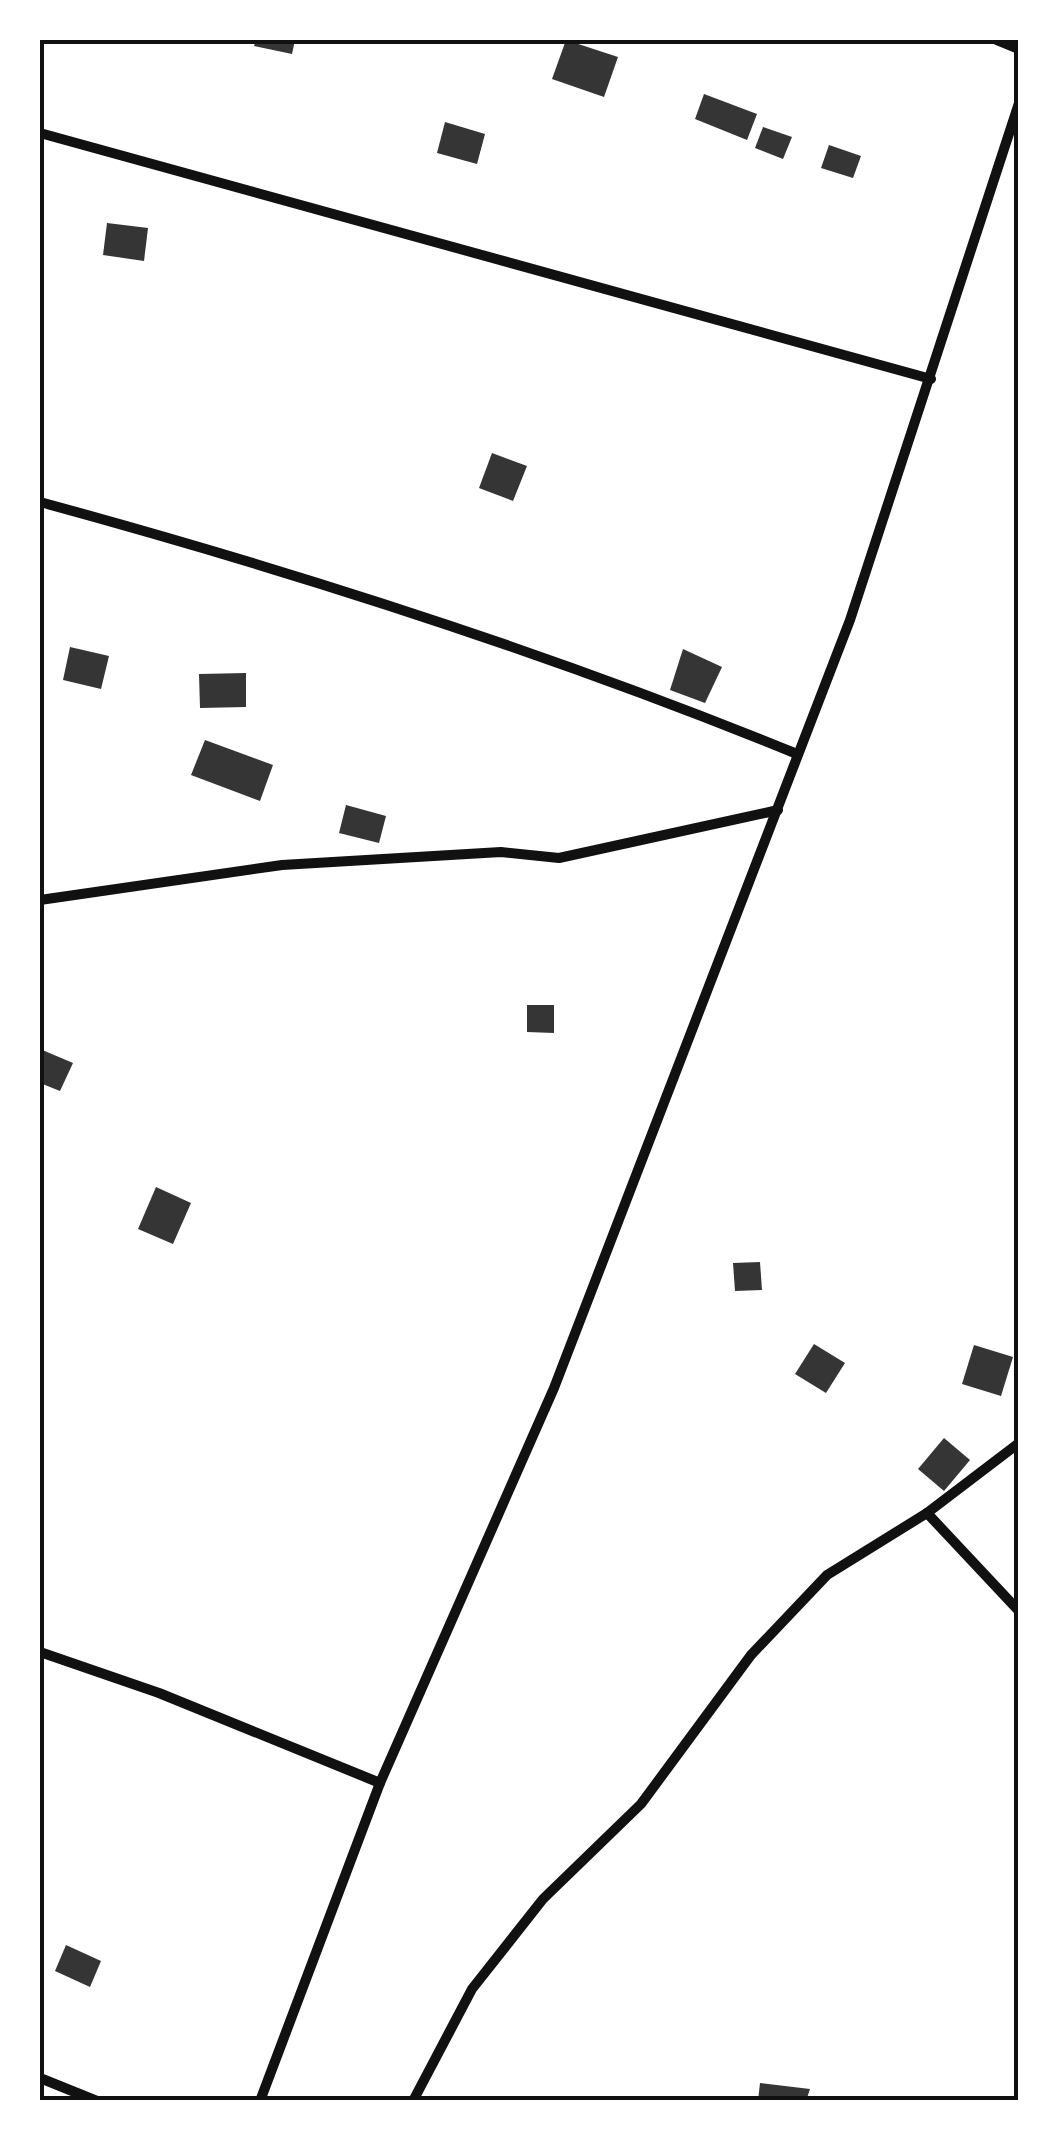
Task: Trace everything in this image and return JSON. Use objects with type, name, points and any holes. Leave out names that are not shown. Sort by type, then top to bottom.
[{"type":"street","points":[[997,40],[1019,49]]},
{"type":"street","points":[[260,2101],[380,1783],[554,1388],[778,810],[796,754],[850,620],[1019,103]]},
{"type":"street","points":[[40,133],[931,378]]},
{"type":"street","points":[[40,502],[441,622],[676,705],[796,754]]},
{"type":"street","points":[[40,900],[282,865],[502,852],[559,858],[778,810]]},
{"type":"street","points":[[413,2101],[472,1989],[543,1899],[641,1804],[751,1655],[827,1575],[927,1513],[1019,1443]]},
{"type":"street","points":[[927,1513],[1019,1611]]},
{"type":"street","points":[[40,1652],[159,1693],[380,1783]]},
{"type":"street","points":[[40,2078],[97,2101]]},
{"type":"building","points":[[256,40],[295,40],[292,54],[254,46]]},
{"type":"building","points":[[566,40],[618,57],[604,97],[552,79]]},
{"type":"building","points":[[704,94],[757,114],[747,140],[695,119]]},
{"type":"building","points":[[445,122],[485,134],[477,164],[437,153]]},
{"type":"building","points":[[763,127],[792,137],[783,159],[755,148]]},
{"type":"building","points":[[829,145],[861,156],[853,178],[821,168]]},
{"type":"building","points":[[107,223],[148,228],[144,261],[103,255]]},
{"type":"building","points":[[492,453],[527,466],[513,501],[479,488]]},
{"type":"building","points":[[70,647],[109,656],[101,689],[63,680]]},
{"type":"building","points":[[683,649],[722,667],[705,703],[670,690]]},
{"type":"building","points":[[246,673],[246,707],[200,708],[199,674]]},
{"type":"building","points":[[205,740],[273,765],[260,801],[191,775]]},
{"type":"building","points":[[346,805],[386,816],[379,843],[339,833]]},
{"type":"building","points":[[527,1005],[554,1005],[554,1033],[527,1032]]},
{"type":"building","points":[[40,1049],[73,1063],[60,1091],[40,1083]]},
{"type":"building","points":[[156,1187],[191,1203],[173,1244],[138,1229]]},
{"type":"building","points":[[760,1262],[762,1290],[735,1291],[733,1263]]},
{"type":"building","points":[[814,1344],[845,1363],[826,1393],[795,1374]]},
{"type":"building","points":[[974,1345],[1013,1357],[1001,1396],[962,1384]]},
{"type":"building","points":[[944,1438],[970,1460],[944,1491],[918,1469]]},
{"type":"building","points":[[66,1945],[101,1961],[90,1987],[55,1971]]},
{"type":"building","points":[[760,2083],[810,2089],[806,2101],[758,2101]]}]
